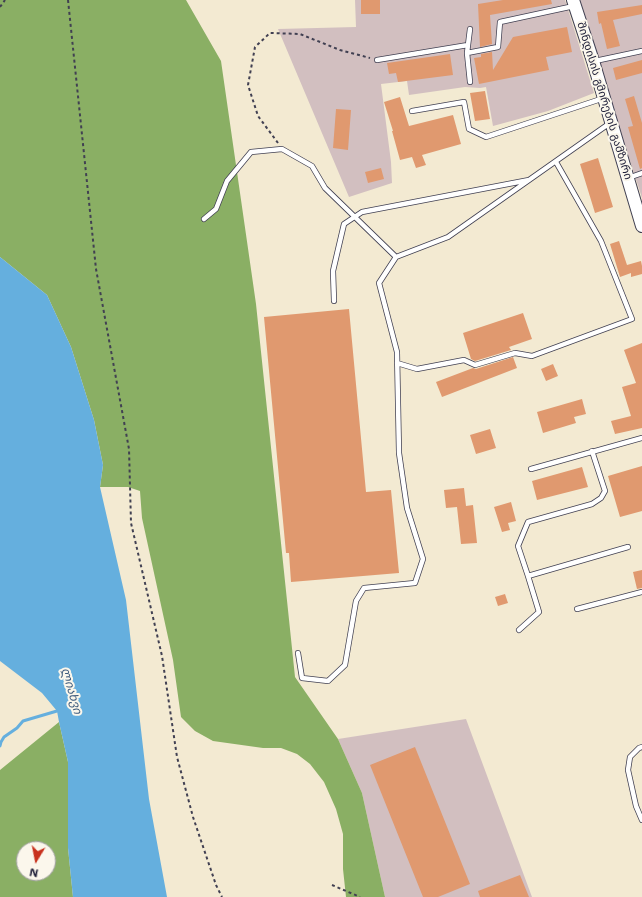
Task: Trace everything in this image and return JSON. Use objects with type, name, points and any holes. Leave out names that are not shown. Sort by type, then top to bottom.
[{"type":"main road","name":"შინდისის გმირების გამზირი","points":[[574,3],[593,61],[642,226]]},
{"type":"lane","points":[[467,53],[498,47],[500,22],[574,3]]},
{"type":"lane","points":[[470,29],[467,53],[470,82]]},
{"type":"lane","points":[[377,60],[468,45]]},
{"type":"lane","points":[[593,61],[642,51]]},
{"type":"lane","points":[[412,111],[464,102],[469,129],[486,137],[604,98]]},
{"type":"lane","points":[[298,653],[302,678],[328,681],[345,665],[356,601],[364,588],[414,583],[423,558],[407,508],[399,453],[397,352],[379,283],[396,257],[448,237],[611,122]]},
{"type":"lane","points":[[204,219],[216,209],[227,181],[251,152],[282,149],[312,166],[325,188],[396,257]]},
{"type":"lane","points":[[397,363],[417,369],[464,360],[475,365],[515,353],[532,356],[632,319],[601,241],[556,162]]},
{"type":"lane","points":[[628,178],[642,173]]},
{"type":"lane","points":[[334,302],[332,271],[344,224],[362,212],[530,180]]},
{"type":"lane","points":[[531,469],[642,438]]},
{"type":"lane","points":[[520,630],[539,612],[518,546],[528,522],[592,504],[601,498],[604,491],[592,451]]},
{"type":"lane","points":[[528,576],[628,547]]},
{"type":"lane","points":[[577,609],[642,592]]},
{"type":"lane","points":[[642,748],[639,748],[630,757],[628,770],[636,806],[642,820]]},
{"type":"path","points":[[0,7],[5,0]]},
{"type":"path","points":[[68,0],[96,269],[129,449],[131,523],[162,656],[177,757],[194,817],[216,885],[222,897]]},
{"type":"path","points":[[282,149],[258,116],[248,85],[255,47],[270,33],[300,34],[340,50],[377,60]]},
{"type":"path","points":[[332,885],[360,897]]},
{"type":"shaded area","points":[[355,0],[565,0],[594,93],[548,111],[493,126],[486,87],[465,87],[409,95],[407,81],[381,84],[391,162],[392,183],[349,197],[278,29],[356,27]]},
{"type":"shaded area","points":[[580,0],[642,0],[642,198],[618,124]]},
{"type":"shaded area","points":[[466,719],[532,897],[385,897],[362,793],[338,739]]},
{"type":"green space","points":[[0,0],[186,0],[221,61],[256,304],[295,677],[338,739],[362,793],[385,897],[346,897],[343,869],[343,834],[336,809],[324,782],[310,764],[297,754],[281,748],[263,748],[213,741],[195,731],[181,717],[173,660],[142,518],[140,491],[128,487],[100,487],[103,465],[94,420],[71,347],[47,295],[0,257]]},
{"type":"green space","points":[[59,722],[68,762],[68,848],[73,897],[0,897],[0,770]]},
{"type":"water","name":"ლიახვი","points":[[0,257],[47,295],[71,347],[94,420],[103,465],[100,487],[126,600],[149,799],[167,897],[73,897],[68,848],[68,762],[57,711],[42,693],[0,661]]},
{"type":"building","points":[[361,0],[380,0],[380,14],[361,14]]},
{"type":"building","points":[[503,0],[551,0],[552,4],[490,15],[492,44],[480,47],[478,4]]},
{"type":"building","points":[[642,5],[642,14],[613,20],[620,46],[607,49],[601,23],[599,24],[597,12]]},
{"type":"building","points":[[567,27],[572,52],[546,57],[549,70],[479,84],[474,58],[481,57],[481,54],[492,52],[493,70],[513,37]]},
{"type":"building","points":[[450,54],[453,75],[398,82],[396,73],[389,74],[387,63]]},
{"type":"building","points":[[642,60],[642,73],[616,80],[613,68]]},
{"type":"building","points":[[485,91],[490,119],[475,121],[470,93]]},
{"type":"building","points":[[634,96],[642,123],[642,168],[640,169],[628,127],[633,126],[625,99]]},
{"type":"building","points":[[400,97],[409,126],[453,115],[461,144],[422,155],[426,165],[416,168],[412,157],[400,160],[384,102]]},
{"type":"building","points":[[336,109],[351,110],[348,150],[333,148]]},
{"type":"building","points":[[598,158],[613,207],[595,213],[580,164]]},
{"type":"building","points":[[381,168],[384,179],[368,183],[365,172]]},
{"type":"building","points":[[619,241],[627,265],[641,261],[642,274],[631,277],[631,273],[620,277],[610,244]]},
{"type":"building","points":[[349,309],[366,492],[391,490],[399,573],[291,582],[289,553],[286,553],[264,317]]},
{"type":"building","points":[[523,313],[532,339],[509,347],[511,350],[475,361],[471,359],[463,333]]},
{"type":"building","points":[[642,343],[642,428],[615,434],[611,421],[631,416],[622,387],[636,383],[624,350]]},
{"type":"building","points":[[513,357],[517,368],[442,397],[436,382],[473,368],[476,369]]},
{"type":"building","points":[[553,364],[558,376],[546,381],[541,369]]},
{"type":"building","points":[[582,399],[586,414],[574,417],[576,423],[543,433],[537,412]]},
{"type":"building","points":[[490,429],[496,448],[476,454],[470,435]]},
{"type":"building","points":[[642,466],[642,511],[620,517],[608,476]]},
{"type":"building","points":[[582,467],[588,487],[537,500],[532,481]]},
{"type":"building","points":[[464,488],[466,506],[473,505],[477,543],[461,544],[457,507],[446,508],[444,490]]},
{"type":"building","points":[[511,502],[516,521],[508,523],[510,530],[502,532],[494,507]]},
{"type":"building","points":[[642,570],[642,588],[637,589],[633,572]]},
{"type":"building","points":[[505,594],[508,603],[498,606],[495,597]]},
{"type":"building","points":[[415,747],[470,884],[438,897],[423,897],[370,765]]},
{"type":"building","points":[[520,875],[529,897],[480,897],[478,891]]},
{"type":"waterway","points":[[0,746],[4,737],[17,728],[23,721],[57,711]]}]
